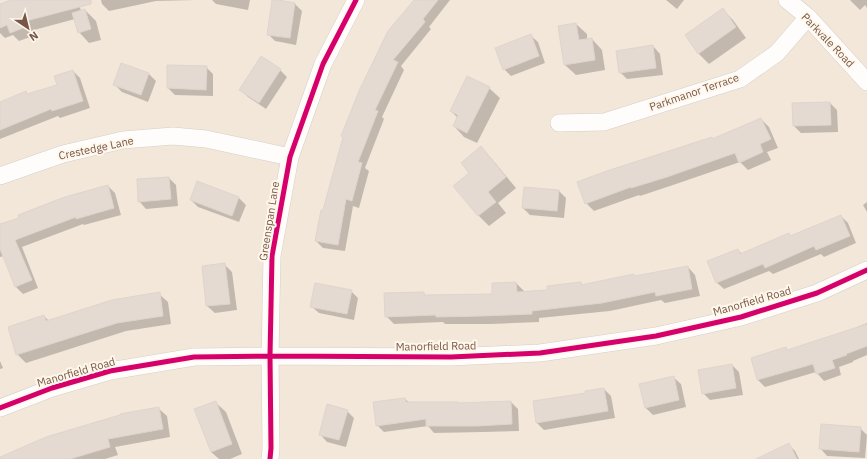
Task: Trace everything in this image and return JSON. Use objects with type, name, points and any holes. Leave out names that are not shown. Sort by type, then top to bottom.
[{"type":"street","name":"Greenspan Lane","points":[[270,459],[272,256],[290,157],[323,64],[356,0]]},
{"type":"street","name":"Parkvale Road","points":[[786,0],[808,17],[867,82]]},
{"type":"street","name":"Parkmanor Terrace","points":[[559,123],[604,122],[740,78],[776,53],[808,17]]},
{"type":"street","name":"Crestedge Lane","points":[[0,176],[63,154],[123,140],[173,136],[206,139],[290,157]]},
{"type":"street","name":"Manorfield Road","points":[[0,408],[52,388],[110,371],[194,356],[451,357],[540,353],[656,336],[741,317],[817,293],[867,270]]},
{"type":"shaded area","points":[[0,0],[867,0],[867,459],[0,459]]},
{"type":"building","points":[[11,0],[91,0],[91,4],[26,21],[28,26],[10,33],[7,25],[0,28],[0,4]]},
{"type":"building","points":[[272,0],[295,3],[290,38],[267,35]]},
{"type":"building","points":[[414,0],[438,0],[423,19],[425,22],[393,60],[398,62],[375,110],[378,111],[358,162],[362,163],[352,201],[346,199],[338,245],[315,241],[321,210],[323,210],[343,137],[341,136],[359,91],[388,31]]},
{"type":"building","points":[[723,8],[736,27],[698,54],[685,35]]},
{"type":"building","points":[[85,9],[91,29],[78,33],[72,13]]},
{"type":"building","points":[[576,23],[579,40],[592,38],[595,60],[564,65],[558,26]]},
{"type":"building","points":[[531,34],[539,56],[503,70],[495,48]]},
{"type":"building","points":[[653,45],[656,68],[619,73],[616,51]]},
{"type":"building","points":[[261,56],[281,69],[259,103],[239,90]]},
{"type":"building","points":[[121,63],[149,73],[141,95],[113,85]]},
{"type":"building","points":[[167,65],[207,66],[206,90],[167,88]]},
{"type":"building","points":[[73,70],[83,101],[52,111],[51,109],[0,130],[0,102],[26,91],[27,94],[57,85],[54,76]]},
{"type":"building","points":[[467,76],[490,87],[467,133],[453,126],[458,115],[450,111]]},
{"type":"building","points":[[830,102],[831,125],[793,126],[792,103]]},
{"type":"building","points":[[761,118],[771,139],[760,144],[763,152],[739,163],[735,153],[667,177],[631,187],[585,204],[577,182],[712,137],[712,139]]},
{"type":"building","points":[[481,146],[506,177],[488,192],[496,202],[478,216],[453,186],[469,173],[461,163]]},
{"type":"building","points":[[169,177],[171,199],[138,202],[137,179]]},
{"type":"building","points":[[197,181],[239,197],[232,216],[190,200]]},
{"type":"building","points":[[108,185],[114,208],[76,219],[76,217],[15,240],[32,280],[15,287],[0,249],[0,224],[19,218],[18,215],[65,197]]},
{"type":"building","points":[[524,187],[559,190],[557,211],[522,208]]},
{"type":"building","points":[[841,215],[850,236],[816,250],[814,246],[765,268],[763,264],[716,283],[707,261],[738,249],[740,254],[789,233],[790,236]]},
{"type":"building","points":[[225,263],[230,304],[206,306],[202,266]]},
{"type":"building","points":[[688,266],[692,289],[656,296],[655,292],[602,303],[532,311],[532,314],[385,317],[384,293],[424,292],[424,295],[492,294],[492,283],[516,282],[517,292],[547,290],[547,286],[581,282],[581,285],[634,274],[635,276]]},
{"type":"building","points":[[315,283],[352,290],[347,314],[310,307]]},
{"type":"building","points":[[160,292],[163,316],[117,323],[16,355],[8,327],[44,315],[46,321],[112,300]]},
{"type":"building","points":[[867,324],[867,346],[832,360],[835,368],[816,374],[813,364],[757,380],[751,358],[786,347],[787,350]]},
{"type":"building","points":[[732,364],[736,388],[702,394],[698,370]]},
{"type":"building","points":[[674,376],[679,400],[645,408],[639,384]]},
{"type":"building","points":[[604,388],[608,411],[536,423],[533,401],[586,393],[585,391]]},
{"type":"building","points":[[405,398],[406,402],[458,403],[511,401],[512,424],[426,426],[426,419],[376,426],[373,402]]},
{"type":"building","points":[[216,401],[232,444],[211,452],[194,409]]},
{"type":"building","points":[[327,404],[348,410],[339,440],[319,435]]},
{"type":"building","points":[[159,407],[163,429],[108,439],[110,447],[70,459],[0,459],[0,457],[46,437],[120,414]]},
{"type":"building","points":[[821,424],[861,427],[859,452],[819,449]]},
{"type":"building","points":[[789,443],[797,459],[756,459]]},
{"type":"cycle path","points":[[270,459],[272,256],[290,157],[323,64],[356,0]]},
{"type":"cycle path","points":[[0,408],[52,388],[110,371],[194,357],[451,357],[540,353],[656,336],[741,317],[817,293],[867,270]]}]
